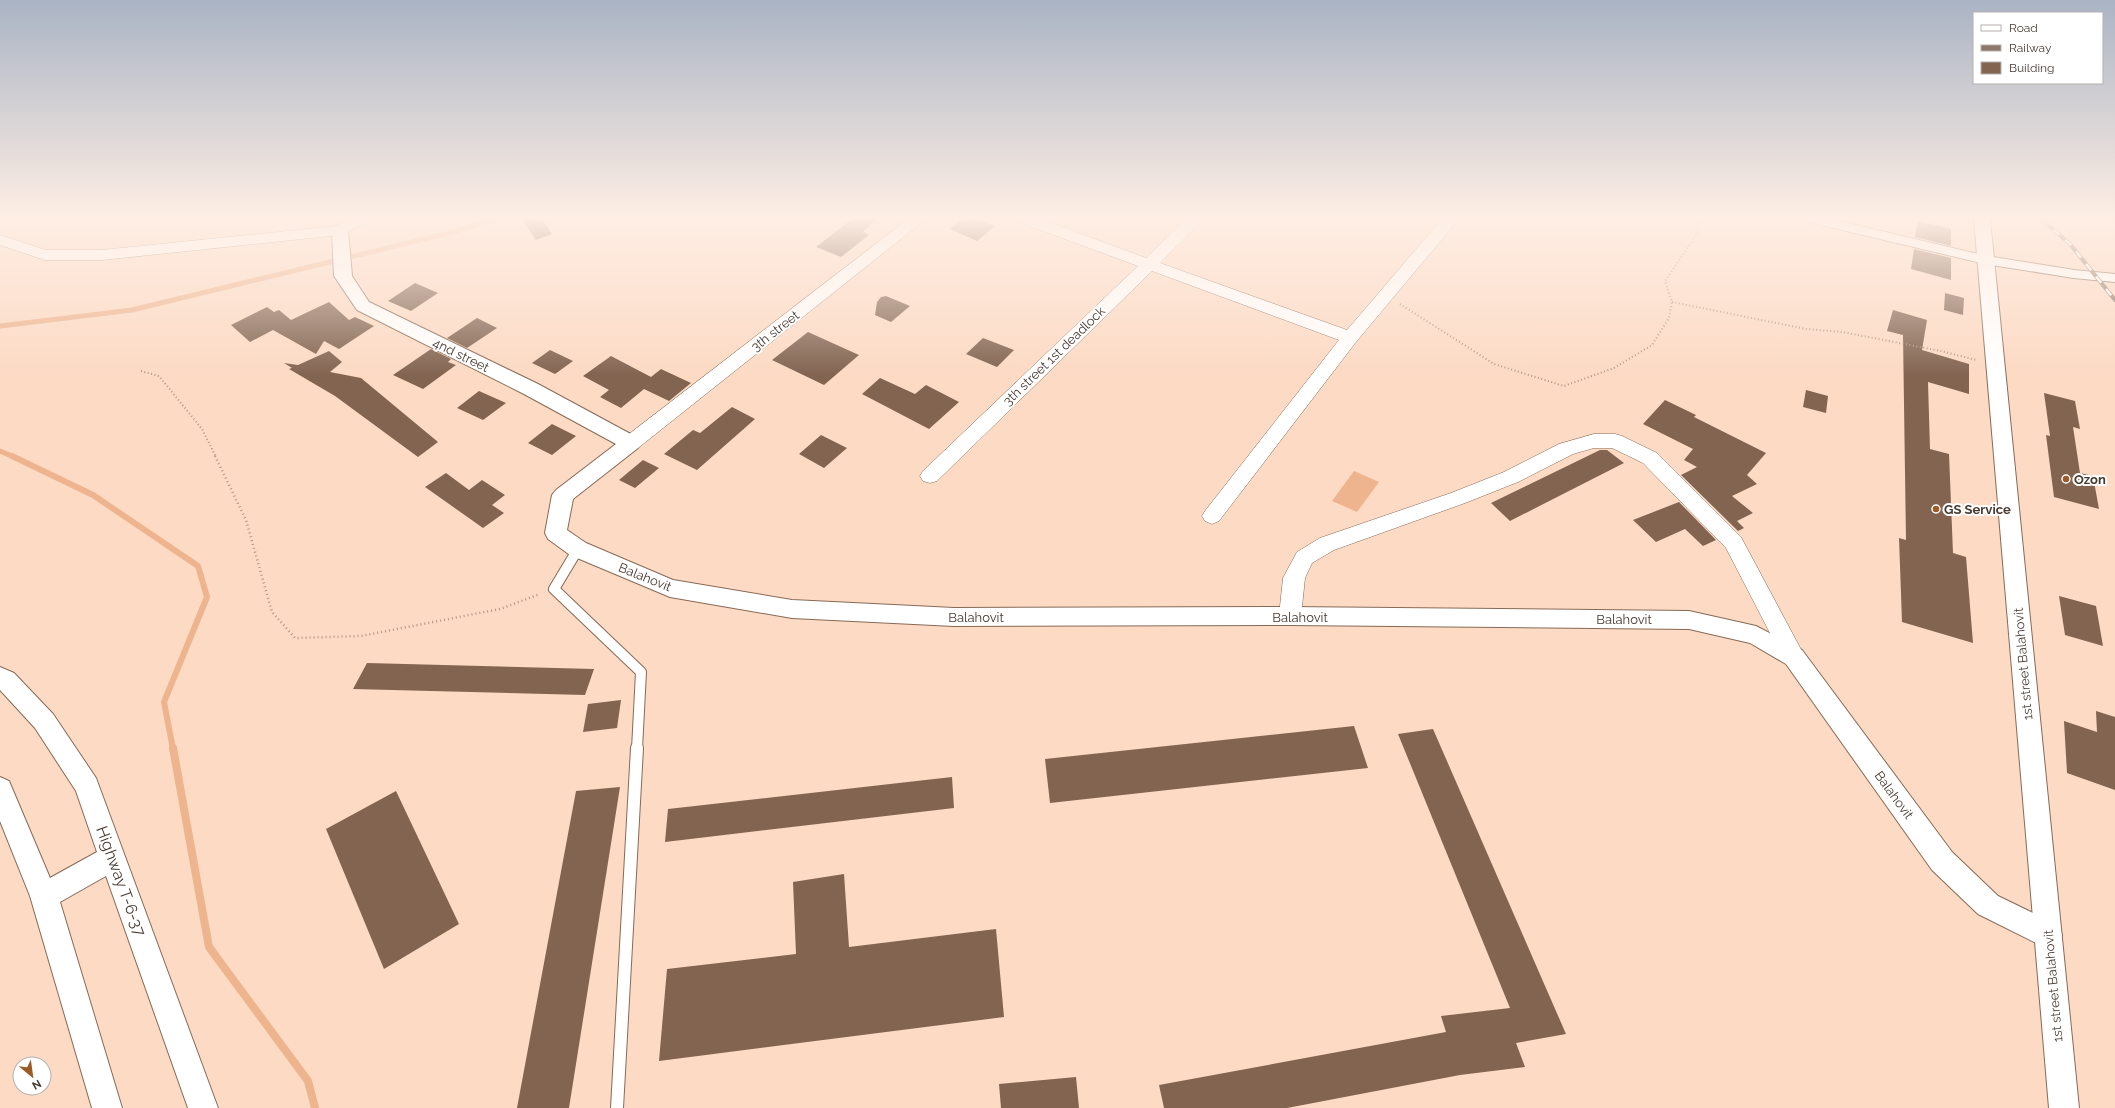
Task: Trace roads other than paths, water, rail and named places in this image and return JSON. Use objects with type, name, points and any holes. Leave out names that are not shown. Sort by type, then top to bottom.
[{"type":"street","name":"4nd street","points":[[344,271],[344,276],[363,306],[531,389],[632,443]]},
{"type":"street","name":"3th street","points":[[632,443],[852,271]]},
{"type":"street","name":"3th street 1st deadlock","points":[[930,476],[1143,271]]},
{"type":"street","points":[[1162,271],[1247,299],[1350,338]]},
{"type":"street","points":[[1212,516],[1350,338],[1407,271]]},
{"type":"street","name":"1st street Balahovit","points":[[1987,271],[2064,1108]]},
{"type":"street","points":[[1290,616],[1294,578],[1304,558],[1327,544],[1465,496],[1511,477],[1566,449],[1594,440],[1615,441],[1650,458],[1734,543],[1794,657]]},
{"type":"street","name":"Balahovit","points":[[632,443],[564,495],[556,533],[578,549],[670,588],[792,609],[954,617],[1290,616],[1689,620],[1756,636],[1794,657],[1942,862],[1988,905],[2048,935]]},
{"type":"street","name":"Highway T-6-37","points":[[0,677],[6,680],[44,721],[87,786],[203,1108]]},
{"type":"street","points":[[0,789],[10,826],[44,896],[107,1108]]},
{"type":"street","points":[[44,896],[113,857]]},
{"type":"lane","points":[[2053,271],[2115,278]]},
{"type":"lane","points":[[578,549],[554,589],[641,672],[617,1108]]},
{"type":"waterway","points":[[0,326],[132,310],[294,271]]},
{"type":"waterway","points":[[0,451],[14,457]]},
{"type":"waterway","points":[[12,456],[93,495],[198,566],[207,597],[164,702],[173,749]]},
{"type":"waterway","points":[[173,748],[209,947],[308,1081],[315,1108]]},
{"type":"railway","points":[[2091,271],[2115,300]]},
{"type":"place","name":"Ozon","points":[[2066,479]]},
{"type":"place","name":"GS Service","points":[[1936,509]]}]
